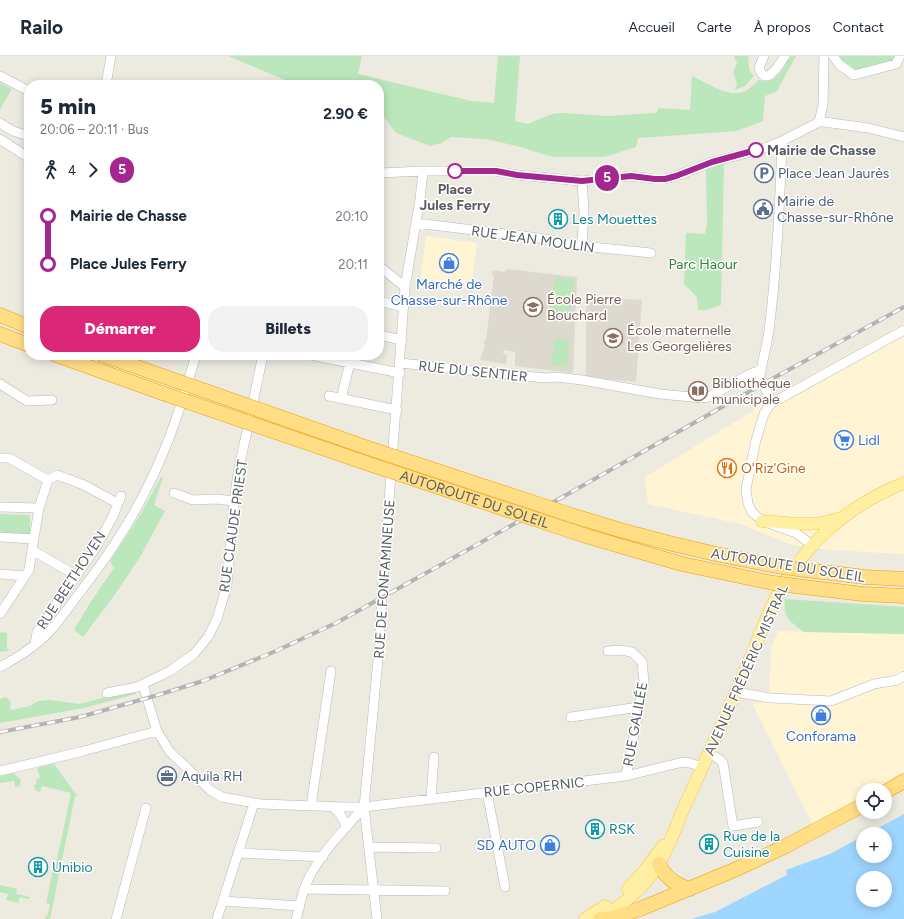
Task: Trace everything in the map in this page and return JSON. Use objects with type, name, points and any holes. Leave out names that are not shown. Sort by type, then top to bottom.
[{"type":"highway","points":[[0,315],[24,325]]},
{"type":"highway","points":[[0,334],[24,343]]},
{"type":"highway","name":"AUTOROUTE DU SOLEIL","points":[[70,360],[394,473],[583,535],[682,564],[773,583],[863,594],[904,596]]},
{"type":"highway","name":"AUTOROUTE DU SOLEIL","points":[[117,360],[176,382],[364,446],[626,532],[721,556],[783,567],[851,576],[904,579]]},
{"type":"highway","points":[[892,788],[904,781]]},
{"type":"highway","points":[[599,919],[617,917],[690,889],[786,846],[856,808]]},
{"type":"highway","points":[[660,864],[665,874],[672,881],[690,889]]},
{"type":"main road","name":"AVENUE FRÉDÉRIC MISTRAL","points":[[599,919],[621,905],[636,892],[660,864],[778,594],[795,566],[826,530],[845,515],[869,499],[904,483]]},
{"type":"main road","points":[[762,522],[820,524],[845,515]]},
{"type":"main road","name":"AVENUE FRÉDÉRIC MISTRAL","points":[[584,919],[611,902],[627,889],[645,870],[672,836]]},
{"type":"street","points":[[107,80],[111,56]]},
{"type":"street","points":[[764,56],[759,68],[761,73],[766,76],[770,76],[773,73],[785,56]]},
{"type":"street","points":[[819,122],[823,105],[824,56]]},
{"type":"street","points":[[833,56],[840,65],[854,75],[896,64],[900,56]]},
{"type":"street","points":[[0,76],[24,88]]},
{"type":"street","points":[[384,173],[496,171],[517,175],[582,181],[631,176],[665,179],[702,165],[759,150],[782,141],[819,122],[868,128],[904,137]]},
{"type":"street","points":[[0,123],[13,131],[24,134]]},
{"type":"street","points":[[0,140],[24,155]]},
{"type":"street","points":[[772,403],[760,377],[766,352],[770,321],[780,200],[782,141]]},
{"type":"street","name":"RUE DE FONFAMINEUSE","points":[[377,919],[364,807],[379,649],[404,307],[423,171]]},
{"type":"street","points":[[582,181],[584,210],[582,246]]},
{"type":"street","name":"RUE JEAN MOULIN","points":[[416,223],[539,238],[582,246],[651,253]]},
{"type":"street","points":[[384,270],[406,287]]},
{"type":"street","points":[[384,302],[404,307]]},
{"type":"street","points":[[812,545],[790,530],[762,522],[756,517],[748,504],[746,489],[762,419],[766,410],[772,403],[904,330]]},
{"type":"street","points":[[384,336],[402,340]]},
{"type":"street","points":[[0,666],[25,652],[49,632],[97,571],[122,532],[164,453],[194,360]]},
{"type":"street","name":"RUE CLAUDE PRIEST","points":[[107,693],[128,690],[142,685],[170,671],[194,654],[208,637],[217,619],[227,585],[234,501],[238,473],[262,360]]},
{"type":"street","points":[[339,360],[400,372]]},
{"type":"street","points":[[341,399],[350,362]]},
{"type":"street","name":"RUE DU SENTIER","points":[[400,362],[545,378],[582,380],[660,394],[702,398],[709,397],[750,374],[761,370]]},
{"type":"street","points":[[0,384],[27,400],[52,400]]},
{"type":"street","points":[[329,396],[397,410]]},
{"type":"street","points":[[0,458],[9,458],[48,480],[39,508],[29,570],[0,614]]},
{"type":"street","name":"RUE BEETHOVEN","points":[[35,644],[36,632],[95,549],[119,500],[57,475],[48,480]]},
{"type":"street","points":[[174,493],[193,500],[216,499],[234,501]]},
{"type":"street","points":[[0,507],[39,508]]},
{"type":"street","points":[[0,537],[33,539]]},
{"type":"street","points":[[32,550],[77,576]]},
{"type":"street","points":[[0,574],[25,576]]},
{"type":"street","name":"RUE GALILÉE","points":[[608,651],[620,650],[632,652],[642,662],[644,681],[626,776]]},
{"type":"street","points":[[311,806],[331,671]]},
{"type":"street","points":[[736,692],[770,698],[831,701],[874,684],[897,680],[904,676]]},
{"type":"street","name":"RUE COPERNIC","points":[[142,685],[157,731],[170,752],[210,790],[222,797],[254,803],[364,807],[626,776],[686,762],[703,767]]},
{"type":"street","points":[[571,717],[639,707]]},
{"type":"street","points":[[0,771],[80,752],[157,731]]},
{"type":"street","points":[[709,753],[723,763],[733,826],[758,822]]},
{"type":"street","points":[[431,799],[434,757]]},
{"type":"street","points":[[487,792],[505,887]]},
{"type":"street","points":[[217,919],[254,803]]},
{"type":"street","points":[[333,807],[349,825]]},
{"type":"street","points":[[343,807],[349,825]]},
{"type":"street","points":[[296,919],[304,889],[313,871],[364,807]]},
{"type":"street","points":[[116,919],[146,808]]},
{"type":"street","points":[[369,847],[436,848]]},
{"type":"street","points":[[238,854],[323,858]]},
{"type":"street","points":[[304,889],[445,891]]},
{"type":"street","points":[[223,901],[300,906]]},
{"type":"shaded area","name":"Marché de Chasse-sur-Rhône","points":[[426,236],[477,243],[471,289],[420,283]]},
{"type":"shaded area","name":"École Pierre Bouchard","points":[[506,269],[577,277],[573,373],[515,366],[515,352],[504,350],[503,354],[507,355],[506,364],[480,360],[485,346],[484,340],[486,340],[494,275],[492,275],[493,270],[505,272]]},
{"type":"shaded area","name":"École maternelle Les Georgelières","points":[[586,297],[642,300],[636,382],[586,377]]},
{"type":"shaded area","points":[[904,323],[904,554],[829,550],[792,545],[740,524],[648,504],[645,477],[753,411],[758,404]]},
{"type":"shaded area","points":[[778,631],[904,634],[904,773],[887,783],[856,783],[856,801],[813,826],[752,703],[765,702],[769,693],[771,649]]},
{"type":"green space","points":[[228,56],[362,56],[358,74],[383,80],[285,80]]},
{"type":"green space","points":[[498,56],[520,56],[515,121],[528,124],[552,114],[562,113],[608,116],[656,113],[659,108],[690,110],[692,76],[726,92],[740,93],[748,89],[759,80],[770,81],[775,78],[782,71],[791,56],[796,56],[777,91],[765,96],[763,121],[736,131],[638,138],[636,147],[604,157],[553,157],[517,146],[486,139],[451,137],[441,143],[430,146],[396,133],[384,117],[384,80],[471,101],[494,103]]},
{"type":"green space","points":[[734,56],[748,56],[749,70],[754,76],[745,86],[735,90],[737,84],[733,72],[737,63]]},
{"type":"green space","points":[[836,56],[894,56],[892,60],[853,73]]},
{"type":"green space","points":[[0,83],[12,89],[0,109]]},
{"type":"green space","name":"Parc Haour","points":[[724,163],[721,305],[706,310],[698,310],[697,297],[684,284],[686,233],[705,234],[707,224],[706,169]]},
{"type":"green space","points":[[555,277],[575,279],[570,316],[550,314]]},
{"type":"green space","points":[[554,339],[569,340],[567,367],[552,365]]},
{"type":"green space","points":[[161,477],[163,477],[154,505],[165,511],[140,557],[116,593],[83,637],[74,630],[114,568],[110,561],[139,517]]},
{"type":"green space","points":[[0,514],[30,515],[30,533],[28,536],[0,534]]},
{"type":"green space","points":[[785,599],[904,607],[904,634],[804,632],[791,622],[786,615],[784,605]]},
{"type":"green space","points":[[0,632],[7,633],[7,649],[11,649],[7,651],[0,652]]},
{"type":"green space","points":[[135,691],[136,694],[84,708],[0,723],[0,699],[6,697],[11,702],[10,708],[12,710],[30,706],[38,701],[49,700],[80,704]]},
{"type":"green space","points":[[54,764],[77,796],[75,796],[50,919],[45,919],[45,916],[47,917],[50,904],[46,903],[53,869],[55,869],[71,793],[42,786],[40,792],[35,790],[34,785],[37,784],[36,779],[40,778],[37,768]]},
{"type":"green space","points":[[13,773],[21,780],[20,786],[15,787],[14,781],[0,783],[0,776]]},
{"type":"green space","points":[[0,885],[17,889],[16,894],[30,897],[29,899],[20,897],[18,903],[6,900],[8,894],[0,892]]},
{"type":"water","points":[[904,814],[904,919],[691,919],[715,912],[787,875],[786,870],[830,854],[856,840],[856,863],[892,863],[892,827],[880,827]]},
{"type":"railway","points":[[0,732],[80,717],[203,681],[276,651],[338,622],[770,380],[904,307]]},
{"type":"bus line","name":"5","points":[[455,171],[496,171],[517,175],[582,181],[631,176],[665,179],[702,165],[756,150]]},
{"type":"place","name":"Mairie de Chasse","points":[[756,150]]},
{"type":"place","name":"Place Jules Ferry","points":[[455,171]]},
{"type":"place","name":"Place Jean Jaurès","points":[[764,173]]},
{"type":"place","name":"Mairie de Chasse-sur-Rhône","points":[[763,209]]},
{"type":"place","name":"Les Mouettes","points":[[558,219]]},
{"type":"place","name":"Marché de Chasse-sur-Rhône","points":[[449,263]]},
{"type":"place","name":"École Pierre Bouchard","points":[[533,307]]},
{"type":"place","name":"École maternelle Les Georgelières","points":[[613,338]]},
{"type":"place","name":"Bibliothèque municipale","points":[[698,391]]},
{"type":"place","name":"Lidl","points":[[844,440]]},
{"type":"place","name":"O'Riz'Gine","points":[[727,468]]},
{"type":"place","name":"Conforama","points":[[821,715]]},
{"type":"place","name":"Aquila RH","points":[[167,776]]},
{"type":"place","name":"RSK","points":[[595,829]]},
{"type":"place","name":"Rue de la Cuisine","points":[[709,844]]},
{"type":"place","name":"SD AUTO","points":[[550,845]]},
{"type":"place","name":"Unibio","points":[[38,867]]}]
